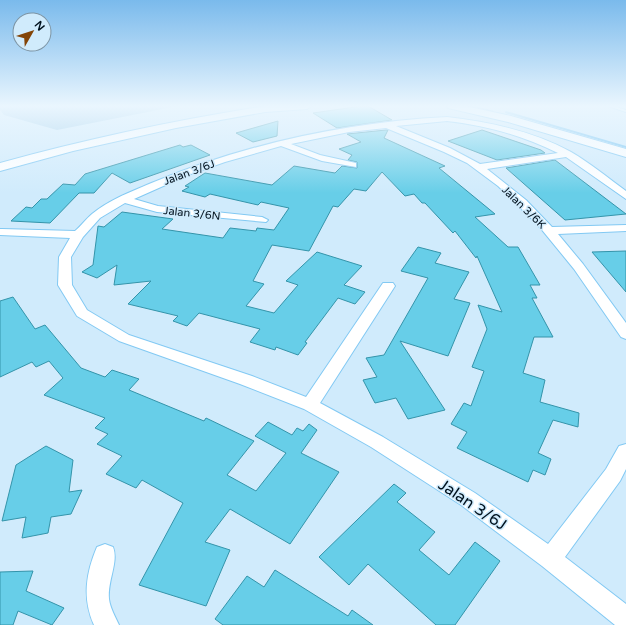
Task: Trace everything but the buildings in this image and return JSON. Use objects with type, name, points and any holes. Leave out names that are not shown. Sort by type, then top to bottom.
[{"type":"main road","points":[[0,159],[92,135]]},
{"type":"main road","points":[[0,167],[121,135]]},
{"type":"main road","points":[[566,135],[626,153]]},
{"type":"street","name":"Jalan 3/6J","points":[[318,135],[282,143],[185,173],[124,199],[96,216],[78,235],[65,257],[65,284],[82,313],[124,338],[246,380],[310,405],[378,442],[468,499],[550,559],[626,619]]},
{"type":"street","name":"Jalan 3/6K","points":[[408,135],[480,167],[516,197],[549,231],[601,297],[626,334]]},
{"type":"street","name":"Jalan 3/6J","points":[[524,135],[568,154],[626,196]]},
{"type":"street","points":[[282,143],[307,155],[328,161],[353,165]]},
{"type":"street","points":[[480,167],[568,154]]},
{"type":"street","name":"Jalan 3/6N","points":[[124,199],[157,209],[262,220]]},
{"type":"street","points":[[549,231],[626,228]]},
{"type":"street","points":[[2,232],[78,235]]},
{"type":"street","points":[[310,405],[388,286]]},
{"type":"street","points":[[550,559],[613,475],[626,451]]},
{"type":"street","points":[[104,554],[96,591],[96,604],[107,625]]},
{"type":"waterway","points":[[585,135],[626,147]]}]
